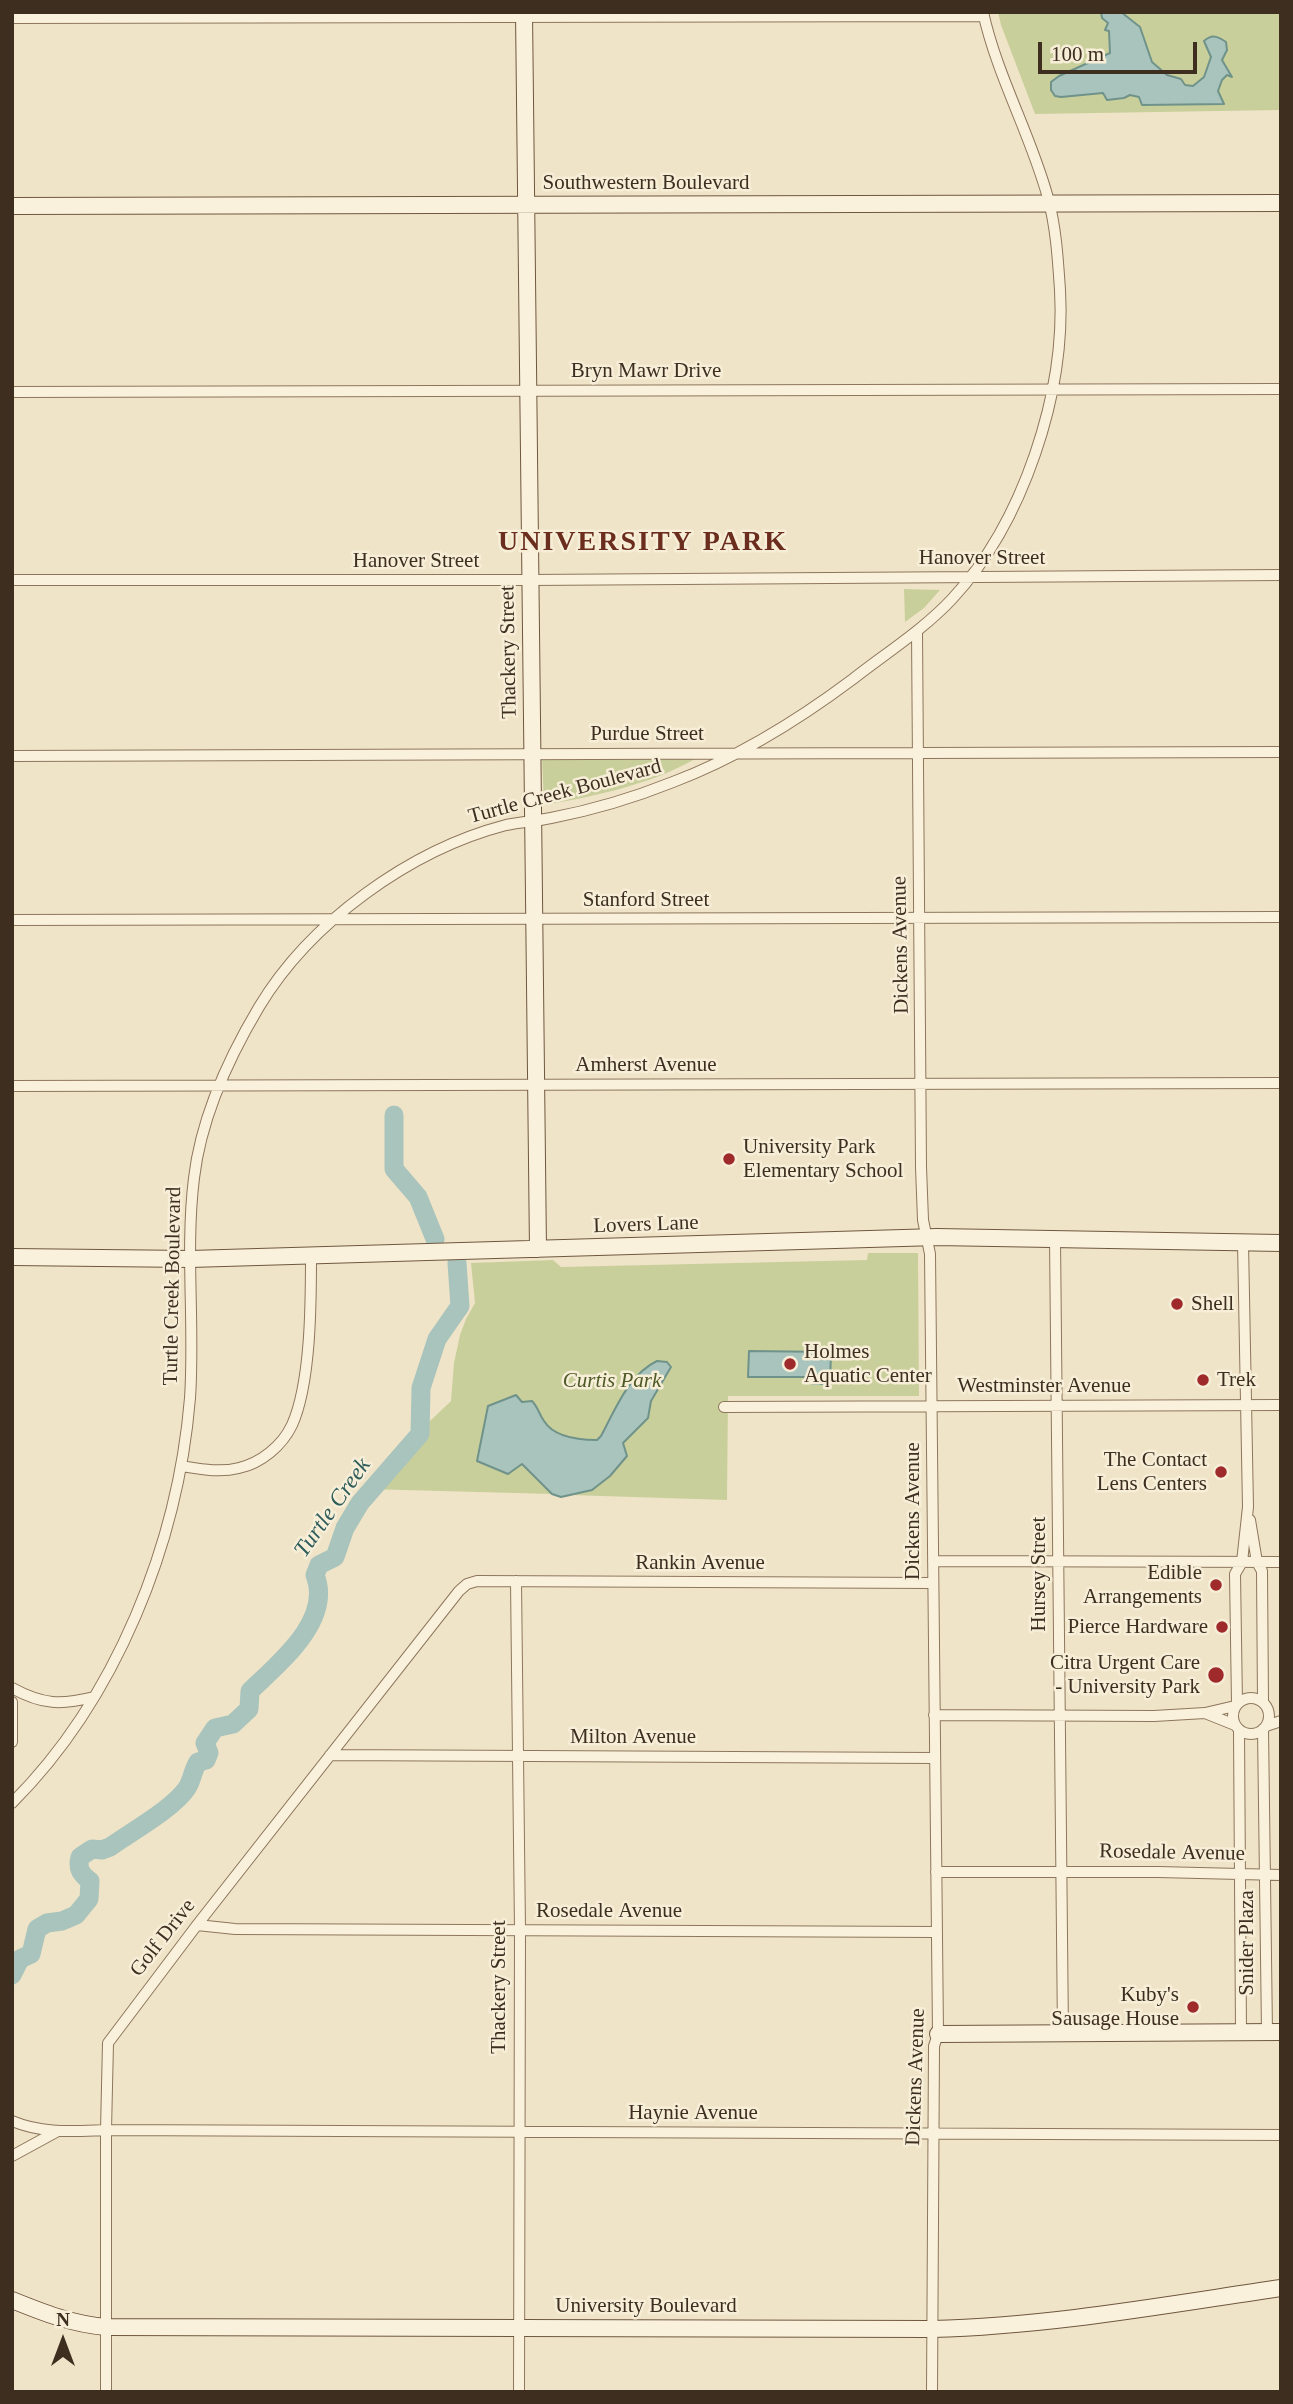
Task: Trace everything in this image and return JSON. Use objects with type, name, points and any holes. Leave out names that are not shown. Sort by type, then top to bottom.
[{"type":"street","points":[[12,18],[984,14]]},
{"type":"street","name":"Turtle Creek Boulevard","points":[[12,1804],[29,1787],[72,1732],[94,1697],[146,1593],[181,1466],[189,1402],[190,1259],[196,1167],[200,1146],[232,1056],[262,1003],[303,950],[334,919],[372,890],[432,855],[505,825],[545,820],[627,799],[689,776],[773,735],[821,703],[917,631],[954,598],[990,548],[1024,484],[1036,454],[1052,390],[1057,356],[1060,295],[1049,203],[991,43],[984,14]]},
{"type":"street","name":"Thackery Street","points":[[524,15],[538,1249]]},
{"type":"street","name":"Southwestern Boulevard","points":[[12,206],[1281,203]]},
{"type":"street","name":"Bryn Mawr Drive","points":[[12,392],[1281,389]]},
{"type":"street","name":"Hanover Street","points":[[12,580],[1281,575]]},
{"type":"street","name":"Dickens Avenue","points":[[917,631],[920,1084],[923,1220],[930,1254],[939,2034],[934,2046],[932,2392]]},
{"type":"street","name":"Purdue Street","points":[[12,756],[531,752],[1281,752]]},
{"type":"street","name":"Stanford Street","points":[[12,920],[1281,917]]},
{"type":"street","name":"Amherst Avenue","points":[[12,1086],[1281,1083]]},
{"type":"street","name":"Lovers Lane","points":[[12,1257],[190,1259],[926,1238],[1281,1243]]},
{"type":"street","name":"Hursey Street","points":[[1055,1240],[1063,2034]]},
{"type":"street","points":[[1237,1727],[1232,1715],[1236,1704],[1235,1574],[1242,1562],[1248,1507],[1243,1243]]},
{"type":"street","points":[[181,1466],[207,1471],[241,1468],[267,1454],[286,1435],[297,1408],[306,1357],[311,1256]]},
{"type":"street","name":"Westminster Avenue","points":[[724,1407],[1281,1405]]},
{"type":"street","points":[[1248,1507],[1256,1562],[1262,1577],[1264,1704],[1269,1716],[1265,1727]]},
{"type":"street","points":[[933,1561],[1281,1562]]},
{"type":"street","name":"Rankin Avenue","points":[[467,1584],[477,1581],[933,1583]]},
{"type":"street","name":"Thackery Street","points":[[516,1581],[520,1930],[519,2392]]},
{"type":"street","name":"Golf Drive","points":[[106,2392],[108,2043],[398,1667],[467,1584]]},
{"type":"street","points":[[12,1688],[31,1699],[49,1703],[94,1697]]},
{"type":"street","points":[[934,1715],[1154,1716],[1205,1713],[1250,1698],[1281,1711]]},
{"type":"street","points":[[12,1702],[12,1742]]},
{"type":"street","points":[[1205,1713],[1251,1734],[1281,1721]]},
{"type":"street","name":"Snider Plaza","points":[[1237,1727],[1241,2032]]},
{"type":"street","name":"Snider Plaza","points":[[1265,1727],[1266,1874],[1274,2032]]},
{"type":"street","name":"Milton Avenue","points":[[330,1755],[935,1758]]},
{"type":"street","name":"Rosedale Avenue","points":[[936,1872],[1281,1875]]},
{"type":"street","name":"Rosedale Avenue","points":[[197,1925],[235,1929],[937,1933]]},
{"type":"street","points":[[939,2034],[1274,2032]]},
{"type":"street","points":[[16,2122],[56,2132]]},
{"type":"street","name":"Haynie Avenue","points":[[56,2132],[106,2130],[1281,2135]]},
{"type":"street","points":[[12,2156],[56,2132]]},
{"type":"street","name":"University Boulevard","points":[[12,2301],[81,2325],[106,2327],[932,2329],[994,2327],[1065,2320],[1281,2288]]},
{"type":"green space","points":[[998,12],[1281,12],[1281,110],[1035,114]]},
{"type":"green space","points":[[904,589],[940,590],[924,608],[905,622]]},
{"type":"green space","points":[[542,758],[695,759],[641,783],[544,805]]},
{"type":"green space","name":"Curtis Park","points":[[868,1253],[918,1253],[919,1396],[728,1396],[727,1500],[366,1489],[409,1436],[451,1401],[454,1363],[460,1335],[475,1303],[471,1263],[553,1260],[561,1267],[867,1260]]},
{"type":"water","points":[[1101,12],[1121,12],[1140,27],[1152,62],[1167,75],[1181,79],[1185,85],[1193,86],[1204,77],[1211,57],[1204,41],[1215,37],[1226,42],[1227,50],[1222,60],[1232,77],[1227,75],[1222,80],[1218,91],[1224,104],[1142,105],[1139,97],[1130,95],[1107,100],[1103,93],[1055,96],[1051,90],[1051,82],[1110,53],[1109,31],[1105,30],[1108,23],[1102,18]]},
{"type":"water","name":"Holmes Aquatic Center","points":[[749,1351],[831,1352],[830,1384],[813,1384],[812,1377],[748,1377]]},
{"type":"water","points":[[657,1361],[667,1362],[671,1367],[651,1401],[648,1418],[623,1443],[627,1456],[610,1476],[592,1490],[561,1497],[552,1494],[522,1464],[508,1474],[477,1461],[488,1406],[516,1395],[522,1402],[532,1401],[544,1421],[554,1431],[575,1438],[597,1440],[631,1384],[647,1367]]},
{"type":"waterway","name":"Turtle Creek","points":[[394,1115],[394,1169],[418,1197],[435,1239]]},
{"type":"waterway","name":"Turtle Creek","points":[[12,1975],[20,1959],[31,1954],[37,1929],[47,1923],[76,1915],[89,1899],[90,1881],[80,1871],[80,1857],[92,1849],[110,1847],[181,1796],[189,1785],[198,1762],[206,1760],[209,1753],[205,1743],[215,1728],[233,1724],[249,1709],[250,1691],[288,1654],[310,1624],[317,1608],[319,1592],[315,1575],[319,1565],[335,1557],[345,1528],[360,1503],[420,1434],[421,1388],[437,1339],[460,1306],[457,1263]]},
{"type":"place","name":"University Park Elementary School","points":[[729,1159]]},
{"type":"place","name":"Shell","points":[[1177,1304]]},
{"type":"place","name":"Holmes Aquatic Center","points":[[790,1364]]},
{"type":"place","name":"Trek","points":[[1203,1380]]},
{"type":"place","name":"The Contact Lens Centers","points":[[1221,1472]]},
{"type":"place","name":"Edible Arrangements","points":[[1216,1585]]},
{"type":"place","name":"Pierce Hardware","points":[[1222,1627]]},
{"type":"place","name":"Citra Urgent Care - University Park","points":[[1216,1675]]},
{"type":"place","name":"Kuby's Sausage House","points":[[1193,2007]]},
{"type":"district","name":"UNIVERSITY PARK","points":[[643,543]]}]
